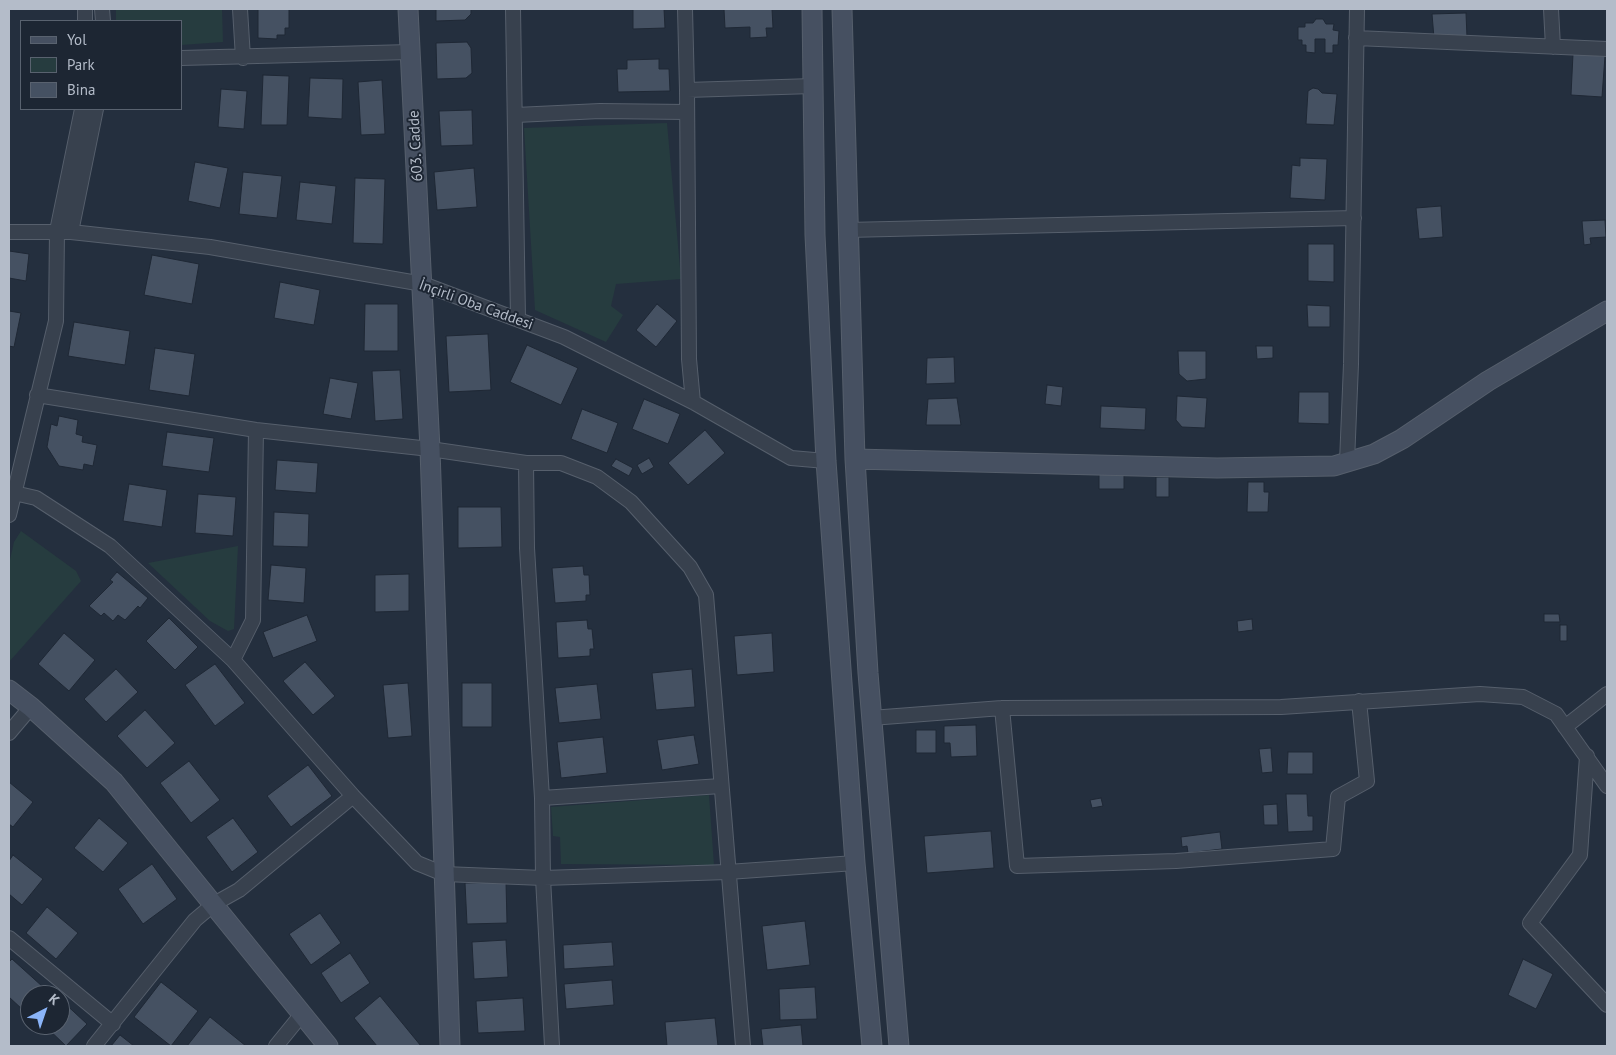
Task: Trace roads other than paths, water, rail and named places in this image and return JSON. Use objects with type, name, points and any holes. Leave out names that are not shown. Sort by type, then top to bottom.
[{"type":"street","points":[[240,9],[243,58]]},
{"type":"street","name":"603. Cadde","points":[[408,9],[430,449],[450,1046]]},
{"type":"street","points":[[513,9],[518,319]]},
{"type":"street","points":[[684,9],[687,90],[688,359],[693,402]]},
{"type":"street","points":[[812,9],[815,235],[826,461],[856,863],[872,1046]]},
{"type":"street","points":[[842,9],[855,459],[871,718],[898,1046]]},
{"type":"street","points":[[1347,462],[1354,218],[1357,9]]},
{"type":"street","points":[[1551,9],[1553,47]]},
{"type":"street","points":[[1356,38],[1607,49]]},
{"type":"street","points":[[182,58],[243,58],[410,52]]},
{"type":"street","points":[[687,90],[813,86]]},
{"type":"street","points":[[9,514],[56,321],[64,232],[82,110]]},
{"type":"street","points":[[64,232],[96,110]]},
{"type":"street","points":[[516,115],[600,111],[686,112]]},
{"type":"street","points":[[847,230],[1354,218]]},
{"type":"street","name":"İnçirli Oba Caddesi","points":[[9,232],[64,232],[210,247],[423,284],[564,337],[693,402],[791,458],[826,461]]},
{"type":"street","points":[[855,459],[1217,468],[1334,466],[1374,454],[1402,439],[1488,381],[1607,311]]},
{"type":"street","points":[[37,395],[256,430],[430,449],[526,463],[561,463],[597,477],[631,502],[690,567],[706,595],[720,786],[743,1046]]},
{"type":"street","points":[[233,660],[253,620],[256,430]]},
{"type":"street","points":[[526,463],[527,548],[542,798],[543,878],[552,1046]]},
{"type":"street","points":[[14,493],[36,498],[110,546],[233,660],[353,796],[417,863],[444,874],[543,878],[728,872],[856,863]]},
{"type":"street","points":[[9,690],[31,707],[114,782],[328,1046]]},
{"type":"street","points":[[871,718],[1002,708],[1280,707],[1480,694],[1523,697],[1556,714],[1607,786]]},
{"type":"street","points":[[1565,727],[1607,694]]},
{"type":"street","points":[[1002,708],[1016,866],[1176,861],[1333,849],[1338,797],[1368,780],[1359,701]]},
{"type":"street","points":[[9,734],[31,707]]},
{"type":"street","points":[[1586,756],[1580,855],[1530,923],[1607,1005]]},
{"type":"street","points":[[542,798],[720,786]]},
{"type":"street","points":[[94,1046],[195,920],[214,904],[239,890],[353,796]]},
{"type":"street","points":[[9,938],[113,1024]]},
{"type":"street","points":[[276,1046],[302,1014]]}]
